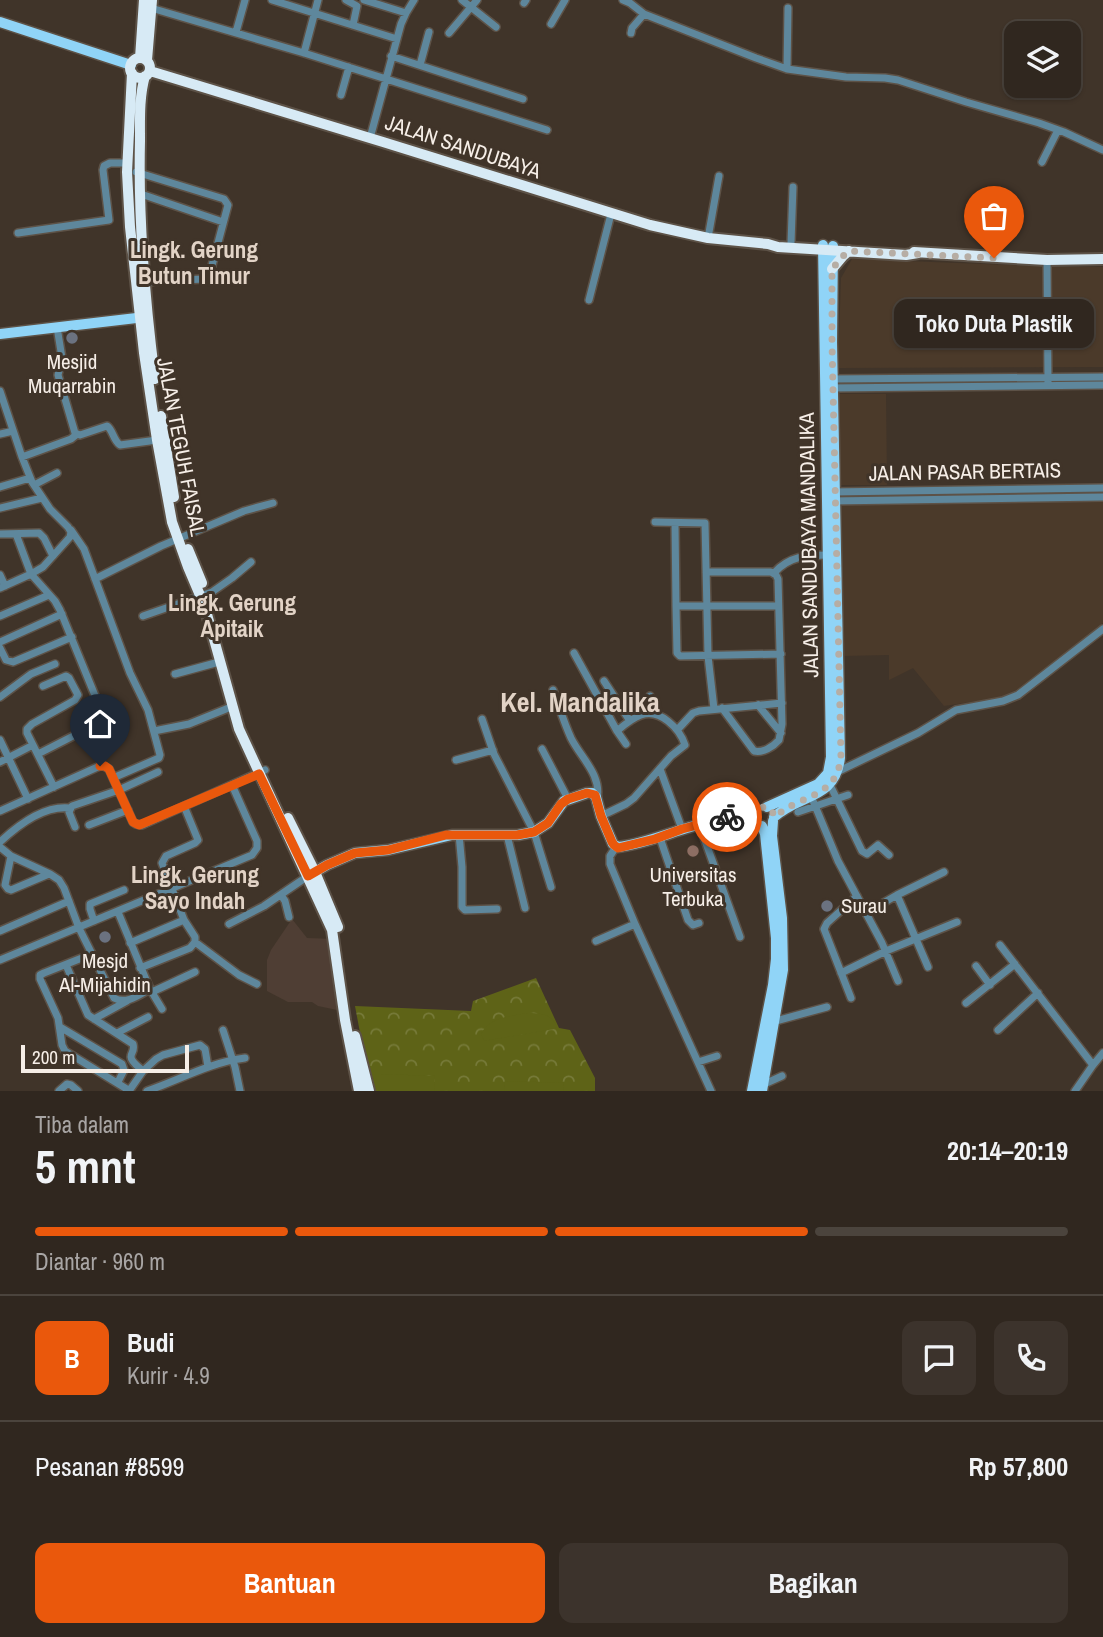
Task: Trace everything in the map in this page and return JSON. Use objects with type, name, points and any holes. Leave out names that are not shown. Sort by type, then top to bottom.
[{"type":"highway","points":[[141,67],[149,3]]},
{"type":"highway","name":"JALAN SANDUBAYA","points":[[141,67],[611,214],[708,239],[778,247],[906,251],[1047,260],[1103,259]]},
{"type":"highway","name":"JALAN TEGUH FAISAL","points":[[141,67],[127,167],[130,227],[180,539]]},
{"type":"highway","name":"JALAN TEGUH FAISAL","points":[[141,67],[140,172],[146,282],[144,353],[157,440],[172,522],[204,595],[242,718],[262,772]]},
{"type":"highway","points":[[130,227],[142,228]]},
{"type":"highway","name":"JALAN SANDUBAYA","points":[[768,244],[791,243],[906,255],[918,253]]},
{"type":"highway","points":[[832,269],[849,251]]},
{"type":"highway","name":"JALAN TEGUH FAISAL","points":[[204,595],[219,662],[239,729],[311,874],[332,930],[359,1091]]},
{"type":"highway","name":"JALAN TEGUH FAISAL","points":[[311,874],[332,909],[342,939],[351,1010],[369,1091]]},
{"type":"main road","points":[[0,22],[141,67]]},
{"type":"main road","points":[[828,248],[832,269],[829,384]]},
{"type":"main road","name":"JALAN SANDUBAYA MANDALIKA","points":[[767,807],[813,787],[825,777],[830,768],[836,724],[835,649],[828,555],[831,496],[828,248]]},
{"type":"main road","points":[[0,334],[144,317]]},
{"type":"main road","points":[[831,496],[835,649]]},
{"type":"main road","points":[[762,825],[766,826],[786,807],[815,804],[830,785],[839,771],[841,758],[836,724]]},
{"type":"main road","points":[[311,874],[355,853],[382,851],[446,835],[534,832],[548,823],[561,804],[568,799],[589,793],[597,799],[601,816],[616,847],[660,838],[699,824],[756,812],[767,807],[771,809],[774,819],[772,836],[783,970],[752,1091]]},
{"type":"main road","points":[[756,812],[756,820],[762,825],[765,834],[776,951],[769,1023],[770,1047],[762,1088]]},
{"type":"street","points":[[236,32],[245,0]]},
{"type":"street","points":[[272,0],[397,39]]},
{"type":"street","points":[[304,53],[318,0]]},
{"type":"street","points":[[346,0],[356,4],[358,8],[353,25]]},
{"type":"street","points":[[363,0],[406,13]]},
{"type":"street","points":[[370,138],[391,56],[406,13],[414,0]]},
{"type":"street","points":[[462,0],[496,27]]},
{"type":"street","points":[[449,33],[477,0]]},
{"type":"street","points":[[551,24],[565,0]]},
{"type":"street","points":[[629,1],[645,14],[787,69],[846,77],[898,80],[1058,130],[1103,150]]},
{"type":"street","points":[[149,3],[547,130]]},
{"type":"street","points":[[787,69],[788,8]]},
{"type":"street","points":[[631,33],[632,28],[645,14]]},
{"type":"street","points":[[421,65],[429,32]]},
{"type":"street","points":[[391,56],[523,99]]},
{"type":"street","points":[[341,95],[349,67]]},
{"type":"street","points":[[1042,162],[1058,130]]},
{"type":"street","points":[[18,233],[108,220],[103,170],[104,166],[110,163],[225,200],[228,205],[210,273],[206,278],[146,282]]},
{"type":"street","points":[[708,239],[719,176]]},
{"type":"street","points":[[791,243],[793,187]]},
{"type":"street","points":[[141,194],[223,222]]},
{"type":"street","points":[[589,300],[611,214]]},
{"type":"street","points":[[1047,260],[1048,381]]},
{"type":"street","points":[[57,327],[62,358],[59,377],[77,435]]},
{"type":"street","points":[[829,384],[1048,381],[1103,377]]},
{"type":"street","points":[[1048,381],[1103,385]]},
{"type":"street","points":[[0,394],[32,482],[50,509],[82,545],[130,673],[148,710],[159,758],[113,778]]},
{"type":"street","points":[[22,457],[107,425],[120,445],[157,440]]},
{"type":"street","points":[[0,434],[13,431]]},
{"type":"street","points":[[0,487],[32,482],[57,473]]},
{"type":"street","name":"JALAN PASAR BERTAIS","points":[[831,496],[1103,488]]},
{"type":"street","points":[[831,496],[1103,497]]},
{"type":"street","points":[[0,508],[42,498]]},
{"type":"street","points":[[95,579],[244,511],[273,503]]},
{"type":"street","points":[[655,522],[705,523],[708,656],[718,709],[754,751],[762,751],[775,745],[781,733],[778,579],[774,573]]},
{"type":"street","points":[[675,523],[680,606],[677,654],[781,654]]},
{"type":"street","points":[[0,575],[2,587],[43,567],[70,537],[71,530]]},
{"type":"street","points":[[1,534],[40,534],[46,540],[53,556]]},
{"type":"street","points":[[16,534],[31,574],[55,601],[62,614],[96,698]]},
{"type":"street","points":[[706,572],[774,573],[789,560],[828,555]]},
{"type":"street","points":[[143,616],[204,595],[232,578],[251,562]]},
{"type":"street","points":[[0,616],[49,595]]},
{"type":"street","points":[[680,606],[778,606]]},
{"type":"street","points":[[0,642],[62,614]]},
{"type":"street","points":[[839,771],[918,733],[956,710],[1003,701],[1018,695],[1103,629]]},
{"type":"street","points":[[0,648],[6,660],[13,662],[72,636]]},
{"type":"street","points":[[574,653],[626,744]]},
{"type":"street","points":[[175,674],[219,662]]},
{"type":"street","points":[[0,697],[31,674],[55,664]]},
{"type":"street","points":[[43,687],[67,676],[78,694],[78,698],[28,727],[27,733],[54,787]]},
{"type":"street","points":[[604,681],[630,721]]},
{"type":"street","points":[[553,690],[572,741],[594,775],[598,789],[597,799]]},
{"type":"street","points":[[650,696],[657,715]]},
{"type":"street","points":[[679,728],[693,713],[782,703]]},
{"type":"street","points":[[758,705],[781,733]]},
{"type":"street","points":[[154,731],[189,724],[231,707]]},
{"type":"street","points":[[601,816],[630,801],[685,745],[673,726],[649,713],[630,721],[617,731]]},
{"type":"street","points":[[482,719],[493,750],[534,832],[551,887]]},
{"type":"street","points":[[38,754],[81,732]]},
{"type":"street","points":[[0,740],[28,799]]},
{"type":"street","points":[[0,762],[33,745]]},
{"type":"street","points":[[542,749],[568,799]]},
{"type":"street","points":[[456,760],[493,750]]},
{"type":"street","points":[[0,811],[101,765],[109,769],[134,823],[141,825],[262,772]]},
{"type":"street","points":[[660,769],[682,829]]},
{"type":"street","points":[[127,1000],[119,1001],[113,996],[79,928],[60,880],[11,856],[0,844],[16,828],[37,815],[70,808],[158,772]]},
{"type":"street","points":[[0,960],[250,857],[256,852],[257,838],[232,785]]},
{"type":"street","points":[[830,785],[864,853],[867,854],[878,845],[889,855]]},
{"type":"street","points":[[798,812],[815,804],[839,802],[848,795]]},
{"type":"street","points":[[815,804],[838,861],[886,951],[898,981]]},
{"type":"street","points":[[141,968],[190,948],[195,942],[163,867],[163,859],[198,840],[184,806]]},
{"type":"street","points":[[70,808],[75,827]]},
{"type":"street","points":[[89,825],[128,810]]},
{"type":"street","points":[[699,824],[740,937]]},
{"type":"street","points":[[459,834],[462,908],[497,909]]},
{"type":"street","points":[[507,835],[524,908]]},
{"type":"street","points":[[660,838],[688,920],[693,925],[699,923]]},
{"type":"street","points":[[616,847],[610,856],[610,864],[711,1091]]},
{"type":"street","points":[[11,856],[5,885],[8,889],[50,874]]},
{"type":"street","points":[[866,913],[944,872]]},
{"type":"street","points":[[229,924],[252,913],[311,874]]},
{"type":"street","points":[[94,921],[90,904],[124,890]]},
{"type":"street","points":[[281,895],[289,917]]},
{"type":"street","points":[[897,895],[928,967]]},
{"type":"street","points":[[851,998],[825,927],[828,921],[857,896]]},
{"type":"street","points":[[0,931],[69,901]]},
{"type":"street","points":[[118,912],[141,968],[162,1009]]},
{"type":"street","points":[[130,943],[184,920]]},
{"type":"street","points":[[841,972],[957,922]]},
{"type":"street","points":[[596,942],[635,924]]},
{"type":"street","points":[[195,942],[239,975],[257,984]]},
{"type":"street","points":[[1000,945],[1093,1065]]},
{"type":"street","points":[[92,954],[40,975],[58,1018],[62,1045],[66,1052],[130,1091],[143,1071],[163,1055],[202,1046],[205,1048],[208,1067]]},
{"type":"street","points":[[967,1003],[1015,964]]},
{"type":"street","points":[[66,965],[87,1014],[133,1044],[131,1059],[143,1071]]},
{"type":"street","points":[[976,966],[990,985]]},
{"type":"street","points":[[93,1019],[127,1000],[195,972]]},
{"type":"street","points":[[998,1030],[1038,993]]},
{"type":"street","points":[[769,1023],[827,1007]]},
{"type":"street","points":[[117,1033],[148,1017]]},
{"type":"street","points":[[60,1027],[123,1065],[124,1070],[118,1082]]},
{"type":"street","points":[[223,1030],[240,1091]]},
{"type":"street","points":[[1075,1091],[1103,1053]]},
{"type":"street","points":[[698,1062],[717,1056]]},
{"type":"street","points":[[147,1091],[208,1067],[245,1058]]},
{"type":"street","points":[[762,1088],[782,1076]]},
{"type":"street","points":[[61,1089],[70,1085],[78,1091]]},
{"type":"shaded area","points":[[852,259],[1103,267],[1103,367],[838,368],[841,278]]},
{"type":"shaded area","points":[[838,394],[886,394],[887,485],[838,485]]},
{"type":"shaded area","points":[[1103,501],[1103,623],[1018,689],[999,698],[944,706],[913,668],[889,680],[889,655],[843,656],[840,503]]},
{"type":"shaded area","points":[[292,919],[307,938],[334,939],[342,1011],[318,1006],[312,1002],[288,1002],[267,991],[267,960]]},
{"type":"green space","points":[[536,978],[559,1028],[570,1030],[595,1078],[595,1091],[371,1091],[355,1006],[471,1011],[473,1001]]},
{"type":"green space","points":[[528,1013],[546,1015],[557,1027],[484,1041],[481,1034],[489,1024],[502,1018]]},
{"type":"green space","points":[[381,1074],[435,1076],[434,1091],[381,1091]]},
{"type":"green space","points":[[505,1081],[564,1083],[563,1091],[504,1091]]},
{"type":"way so far","points":[[727,817],[756,812],[759,808],[767,807],[775,817],[786,807],[830,785],[839,771],[841,758],[832,269],[849,251],[994,258]]},
{"type":"place","name":"Toko Duta Plastik","points":[[994,258]]},
{"type":"place","name":"Mesjid Muqarrabin","points":[[72,338]]},
{"type":"place","name":"Universitas Terbuka","points":[[693,851]]},
{"type":"place","name":"Surau","points":[[827,906]]},
{"type":"place","name":"Mesjd Al-Mijahidin","points":[[105,937]]},
{"type":"district","name":"Lingk. Gerung Butun Timur","points":[[194,263]]},
{"type":"district","name":"Lingk. Gerung Apitaik","points":[[232,616]]},
{"type":"district","name":"Kel. Mandalika","points":[[580,702]]},
{"type":"district","name":"Lingk. Gerung Sayo Indah","points":[[195,888]]},
{"type":"route","points":[[100,766],[109,769],[133,822],[139,825],[259,774],[308,876],[355,853],[388,850],[446,835],[517,835],[534,832],[548,823],[564,801],[587,793],[595,795],[612,842],[618,848],[727,817]]}]
